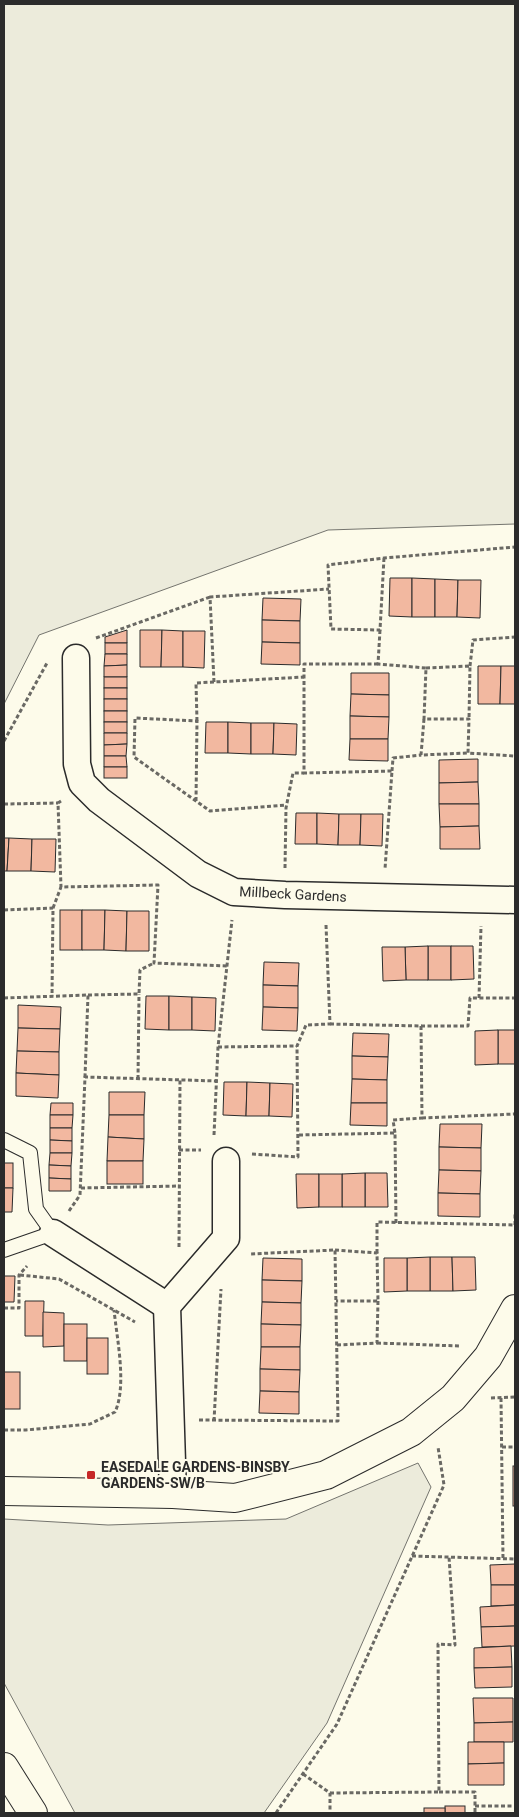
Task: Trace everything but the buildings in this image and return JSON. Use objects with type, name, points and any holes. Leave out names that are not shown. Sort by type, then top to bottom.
[{"type":"street","points":[[76,658],[77,764],[82,783]]},
{"type":"street","name":"Millbeck Gardens","points":[[82,783],[99,800],[198,874],[234,892],[383,898],[515,900]]},
{"type":"street","points":[[173,1494],[168,1340],[173,1299],[226,1238],[223,1155]]},
{"type":"street","points":[[53,1233],[173,1299]]},
{"type":"street","points":[[4,1491],[173,1494],[235,1498],[326,1476],[411,1432],[453,1398],[494,1347],[515,1309]]},
{"type":"street","points":[[4,1767],[33,1813]]},
{"type":"lane","points":[[4,1140],[30,1153],[36,1209],[53,1233],[4,1250]]},
{"type":"path","points":[[380,630],[332,629],[328,565],[384,558],[515,547]]},
{"type":"path","points":[[378,664],[384,558]]},
{"type":"path","points":[[76,658],[77,645],[210,597],[329,589]]},
{"type":"path","points":[[210,597],[214,682]]},
{"type":"path","points":[[468,753],[470,666],[473,640],[515,637]]},
{"type":"path","points":[[4,741],[49,659]]},
{"type":"path","points":[[304,773],[304,664],[378,664],[426,668],[470,666]]},
{"type":"path","points":[[421,755],[426,668]]},
{"type":"path","points":[[196,802],[196,683],[304,677]]},
{"type":"path","points":[[197,721],[135,718],[134,757],[210,812],[286,806]]},
{"type":"path","points":[[424,719],[469,719]]},
{"type":"path","points":[[383,898],[393,758],[468,753],[515,756]]},
{"type":"path","points":[[285,895],[286,806],[292,773],[392,771]]},
{"type":"path","points":[[4,804],[58,803],[82,783]]},
{"type":"path","points":[[52,996],[53,908],[61,887],[58,803]]},
{"type":"path","points":[[61,887],[158,885],[154,963]]},
{"type":"path","points":[[223,1155],[217,1081],[218,1047],[228,966],[234,892]]},
{"type":"path","points":[[325,896],[330,1024]]},
{"type":"path","points":[[479,998],[481,899]]},
{"type":"path","points":[[4,910],[53,908]]},
{"type":"path","points":[[138,1079],[140,970],[154,963],[228,966]]},
{"type":"path","points":[[4,998],[139,994]]},
{"type":"path","points":[[4,1308],[19,1308],[19,1275],[53,1233],[80,1195],[88,995]]},
{"type":"path","points":[[180,1150],[223,1155],[298,1157],[297,1046],[306,1025],[468,1026],[470,998],[515,998]]},
{"type":"path","points":[[421,1026],[422,1118]]},
{"type":"path","points":[[218,1047],[297,1046]]},
{"type":"path","points":[[85,1077],[217,1081]]},
{"type":"path","points":[[173,1299],[179,1186],[180,1080]]},
{"type":"path","points":[[396,1223],[395,1133],[393,1120],[515,1114]]},
{"type":"path","points":[[299,1135],[395,1133]]},
{"type":"path","points":[[81,1188],[179,1186]]},
{"type":"path","points":[[377,1343],[377,1222],[515,1225],[515,1214]]},
{"type":"path","points":[[226,1238],[248,1254],[335,1250],[377,1253]]},
{"type":"path","points":[[170,1420],[338,1421],[335,1250]]},
{"type":"path","points":[[19,1275],[60,1280],[168,1340]]},
{"type":"path","points":[[214,1421],[221,1285]]},
{"type":"path","points":[[336,1301],[378,1301]]},
{"type":"path","points":[[4,1430],[26,1430],[90,1424],[115,1412],[119,1403],[120,1386],[114,1310]]},
{"type":"path","points":[[337,1345],[377,1343],[494,1347]]},
{"type":"path","points":[[501,1398],[503,1559]]},
{"type":"path","points":[[276,1813],[337,1724],[444,1485],[433,1414]]},
{"type":"path","points":[[502,1447],[515,1447]]},
{"type":"path","points":[[412,1556],[515,1560]]},
{"type":"path","points":[[439,1792],[438,1644],[455,1645],[449,1557]]},
{"type":"path","points":[[303,1774],[330,1794],[475,1792],[475,1813]]},
{"type":"path","points":[[330,1794],[330,1813]]},
{"type":"path","points":[[475,1806],[515,1806]]},
{"type":"shaded area","points":[[4,4],[515,4],[515,524],[328,530],[39,635],[4,704]]},
{"type":"shaded area","points":[[418,1463],[431,1487],[327,1723],[264,1813],[75,1813],[4,1683],[4,1519],[108,1525],[286,1519]]},
{"type":"place","name":"EASEDALE GARDENS-BINSBY GARDENS-SW/B","points":[[91,1475]]}]
